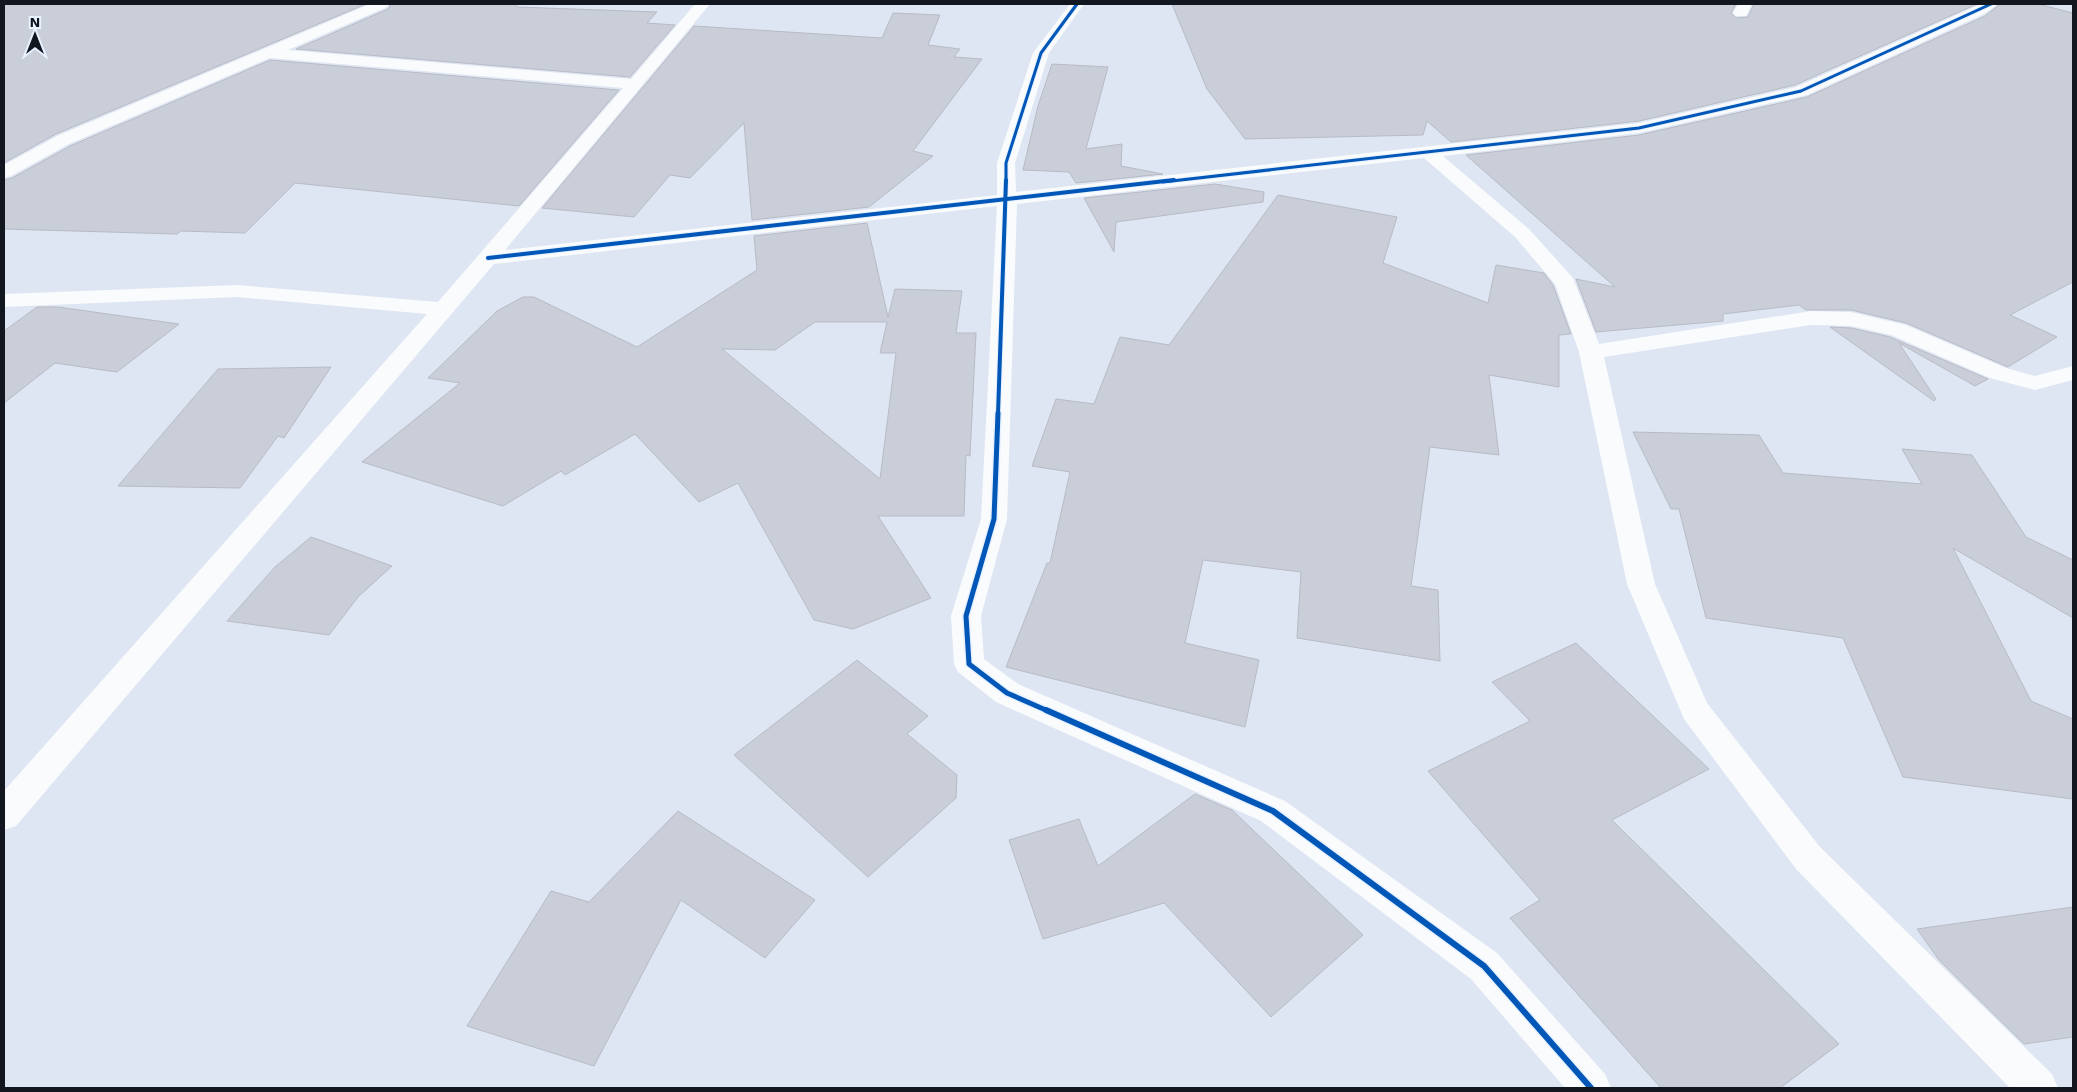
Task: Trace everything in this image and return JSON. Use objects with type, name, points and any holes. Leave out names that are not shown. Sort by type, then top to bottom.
[{"type":"street","points":[[4,172],[63,140],[382,4]]},
{"type":"street","points":[[4,815],[488,258],[703,4]]},
{"type":"street","points":[[1077,4],[1041,54],[1006,163],[1007,201],[994,519],[966,616],[969,664],[1007,693],[1273,811],[1484,966],[1591,1088]]},
{"type":"street","points":[[488,258],[1007,201],[1638,128],[1801,91],[1991,4]]},
{"type":"street","points":[[266,53],[635,84]]},
{"type":"street","points":[[1429,153],[1522,233],[1565,283],[1591,352],[1641,584],[1695,710],[1808,858],[2038,1088]]},
{"type":"street","points":[[4,300],[237,291],[444,308]]},
{"type":"street","points":[[1591,352],[1811,318],[1851,319],[1898,330],[1998,373],[2035,383],[2073,373]]},
{"type":"building","points":[[4,4],[366,4],[56,134],[4,163]]},
{"type":"building","points":[[391,4],[516,4],[517,7],[657,12],[647,23],[675,25],[630,77],[296,49],[388,9]]},
{"type":"building","points":[[1172,4],[1736,4],[1731,13],[1736,18],[1748,17],[1754,4],[1977,4],[1795,85],[1639,121],[1451,142],[1427,121],[1423,135],[1245,139],[1207,89]]},
{"type":"building","points":[[2000,4],[2038,4],[2073,13],[2073,282],[2010,315],[2057,337],[2008,367],[1906,323],[1851,310],[1806,310],[1799,305],[1723,314],[1723,321],[1596,332],[1576,279],[1615,287],[1466,155],[1639,135],[1807,97],[1985,16]]},
{"type":"building","points":[[893,13],[940,15],[928,45],[960,49],[954,57],[982,59],[913,151],[933,156],[869,207],[752,220],[744,123],[690,178],[670,175],[634,217],[542,208],[694,26],[882,38]]},
{"type":"building","points":[[270,60],[619,90],[519,206],[295,183],[245,233],[181,231],[177,234],[4,229],[4,180],[12,178],[70,146]]},
{"type":"building","points":[[1052,64],[1108,67],[1086,149],[1122,144],[1121,166],[1163,174],[1076,183],[1069,172],[1023,170],[1038,106]]},
{"type":"building","points":[[1215,184],[1264,192],[1263,202],[1116,222],[1114,252],[1084,198]]},
{"type":"building","points":[[1278,195],[1397,217],[1383,263],[1488,303],[1496,265],[1544,273],[1553,285],[1571,334],[1559,335],[1559,387],[1489,375],[1499,455],[1430,447],[1411,586],[1438,590],[1440,661],[1297,638],[1301,572],[1203,560],[1185,643],[1259,660],[1245,727],[1006,667],[1047,563],[1050,563],[1070,472],[1032,466],[1056,399],[1094,404],[1120,337],[1169,345]]},
{"type":"building","points":[[867,223],[888,317],[895,289],[962,291],[956,333],[976,333],[970,456],[966,455],[964,516],[878,516],[931,598],[853,629],[814,620],[738,483],[699,502],[635,434],[565,475],[561,471],[503,506],[362,462],[460,383],[428,378],[497,311],[523,297],[534,297],[637,347],[757,270],[754,236]],"holes":[[[815,322],[887,322],[880,353],[896,353],[880,479],[722,349],[775,350]]]},
{"type":"building","points":[[37,307],[58,307],[179,324],[117,372],[55,363],[4,403],[4,331]]},
{"type":"building","points":[[1830,327],[1851,328],[1890,337],[1988,379],[1975,386],[1899,343],[1936,399],[1934,401]]},
{"type":"building","points":[[331,367],[284,438],[278,436],[240,488],[118,486],[218,369]]},
{"type":"building","points":[[1633,432],[1759,435],[1783,473],[1922,484],[1902,449],[1972,455],[2026,537],[2073,560],[2073,618],[1953,548],[2031,701],[2073,719],[2073,799],[1903,777],[1843,638],[1706,618],[1679,509],[1671,509]]},
{"type":"building","points":[[311,537],[392,566],[358,597],[329,635],[227,621],[275,567]]},
{"type":"building","points":[[1576,643],[1709,769],[1612,820],[1839,1044],[1780,1088],[1661,1088],[1510,918],[1540,900],[1428,771],[1530,721],[1492,682]]},
{"type":"building","points":[[857,660],[928,716],[907,734],[957,775],[956,798],[868,877],[734,755]]},
{"type":"building","points":[[1195,794],[1232,810],[1363,935],[1271,1017],[1164,903],[1043,939],[1009,840],[1079,819],[1098,866]]},
{"type":"building","points":[[678,811],[815,900],[765,958],[681,900],[594,1066],[467,1026],[551,891],[589,902]]},
{"type":"building","points":[[2073,907],[2073,1037],[2024,1044],[1939,960],[1917,929]]},
{"type":"cycle path","points":[[1077,4],[1041,53],[1006,163],[1007,201],[994,519],[966,616],[969,664],[1007,693],[1273,811],[1484,966],[1591,1088]]},
{"type":"cycle path","points":[[488,258],[1639,128],[1801,91],[1991,4]]}]
